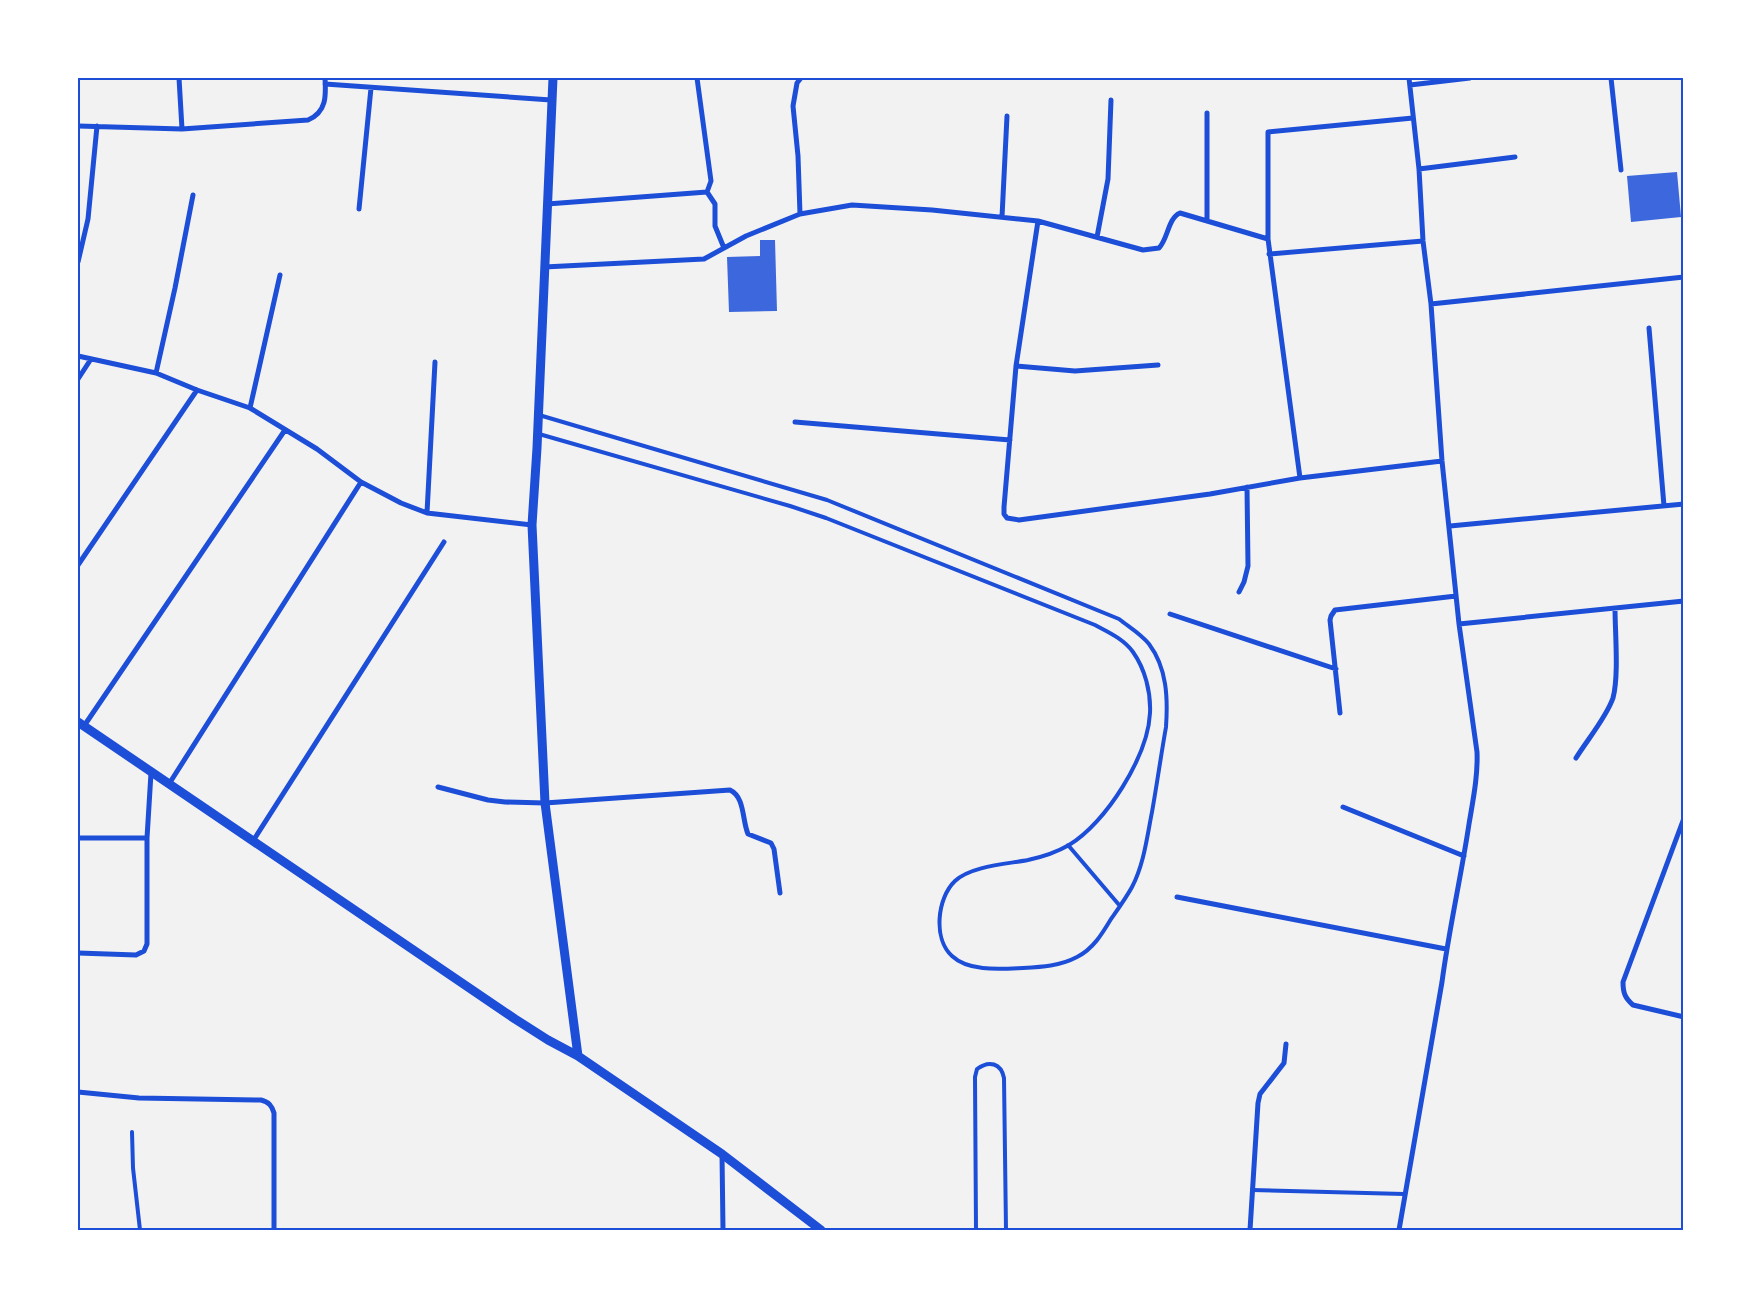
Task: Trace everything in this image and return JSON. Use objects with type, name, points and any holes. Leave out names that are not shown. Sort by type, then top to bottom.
[{"type":"street","points":[[179,78],[182,130]]},
{"type":"street","points":[[78,126],[182,130],[308,120],[320,113],[323,108],[325,78]]},
{"type":"street","points":[[553,78],[539,415],[532,525],[545,803],[578,1056]]},
{"type":"street","points":[[697,78],[710,180],[707,192]]},
{"type":"street","points":[[800,214],[798,156],[793,106],[797,83],[801,78]]},
{"type":"street","points":[[1399,1230],[1478,767],[1459,624],[1442,461],[1431,304],[1423,242],[1419,168],[1409,78]]},
{"type":"street","points":[[1410,85],[1470,78]]},
{"type":"street","points":[[1611,78],[1621,170]]},
{"type":"street","points":[[325,84],[551,100]]},
{"type":"street","points":[[359,209],[371,88]]},
{"type":"street","points":[[1097,237],[1108,179],[1111,100]]},
{"type":"street","points":[[1207,113],[1208,221]]},
{"type":"street","points":[[1002,217],[1007,116]]},
{"type":"street","points":[[1300,478],[1268,239],[1268,132],[1414,118]]},
{"type":"street","points":[[78,262],[88,219],[97,126]]},
{"type":"street","points":[[1419,168],[1515,157]]},
{"type":"street","points":[[547,204],[707,192]]},
{"type":"street","points":[[707,192],[716,204],[715,226],[724,248]]},
{"type":"street","points":[[156,373],[193,195]]},
{"type":"street","points":[[544,267],[704,259],[746,236],[800,214],[852,205],[1038,220],[1143,250],[1159,248],[1164,243],[1175,215],[1185,214],[1268,239]]},
{"type":"street","points":[[1038,220],[1016,366],[1004,507],[1007,518],[1012,520],[1210,494],[1300,478],[1442,461]]},
{"type":"street","points":[[1270,254],[1423,242]]},
{"type":"street","points":[[250,408],[280,275]]},
{"type":"street","points":[[1431,304],[1684,277]]},
{"type":"street","points":[[1649,328],[1664,506]]},
{"type":"street","points":[[78,356],[156,373],[197,390],[250,408],[330,458],[361,482],[401,503],[427,513],[532,525]]},
{"type":"street","points":[[78,379],[91,358]]},
{"type":"street","points":[[427,513],[435,362]]},
{"type":"street","points":[[1016,366],[1075,371],[1158,365]]},
{"type":"street","points":[[78,565],[197,390]]},
{"type":"street","points":[[795,422],[1010,440]]},
{"type":"street","points":[[285,430],[81,724],[515,1019],[578,1056],[722,1154],[821,1230]]},
{"type":"street","points":[[169,784],[361,482]]},
{"type":"street","points":[[1239,592],[1248,566],[1247,487]]},
{"type":"street","points":[[1450,526],[1684,504]]},
{"type":"street","points":[[252,842],[444,542]]},
{"type":"street","points":[[1340,713],[1330,620],[1335,610],[1456,596]]},
{"type":"street","points":[[1459,624],[1684,601]]},
{"type":"street","points":[[1576,758],[1608,709],[1613,698],[1616,674],[1615,608]]},
{"type":"street","points":[[1170,614],[1336,669]]},
{"type":"street","points":[[78,953],[136,955],[146,948],[148,944],[147,838],[152,774]]},
{"type":"street","points":[[438,787],[497,801],[545,803],[730,790],[740,799],[744,826],[748,834],[770,843],[774,849],[780,893]]},
{"type":"street","points":[[1343,808],[1464,856]]},
{"type":"street","points":[[1684,818],[1623,982],[1623,993],[1633,1005],[1684,1017]]},
{"type":"street","points":[[78,838],[147,838]]},
{"type":"street","points":[[1178,897],[1446,949]]},
{"type":"street","points":[[1250,1230],[1258,1103],[1260,1094],[1284,1062],[1286,1044]]},
{"type":"street","points":[[78,1092],[139,1098],[261,1100],[267,1102],[274,1114],[274,1230]]},
{"type":"street","points":[[722,1154],[723,1230]]},
{"type":"lane","points":[[538,434],[826,518],[1094,626],[1126,644],[1137,658],[1146,679],[1150,701],[1148,731],[1137,760],[1122,790],[1095,824],[1068,846],[1030,859],[980,869],[955,881],[946,892],[940,924],[941,938],[945,948],[953,958],[968,965],[991,968],[1048,966],[1065,963],[1079,956],[1096,943],[1132,886],[1146,848],[1168,710],[1164,676],[1158,660],[1148,644],[1119,619],[827,500],[539,415]]},
{"type":"lane","points":[[1068,846],[1120,906]]},
{"type":"lane","points":[[976,1230],[976,1078],[978,1069],[989,1064],[996,1064],[1000,1067],[1004,1078],[1006,1230]]},
{"type":"lane","points":[[132,1132],[133,1168],[140,1230]]},
{"type":"lane","points":[[1252,1190],[1404,1194]]},
{"type":"building","points":[[1677,172],[1681,217],[1631,222],[1627,176]]},
{"type":"building","points":[[760,240],[775,240],[777,311],[729,312],[727,257],[760,256]]}]
